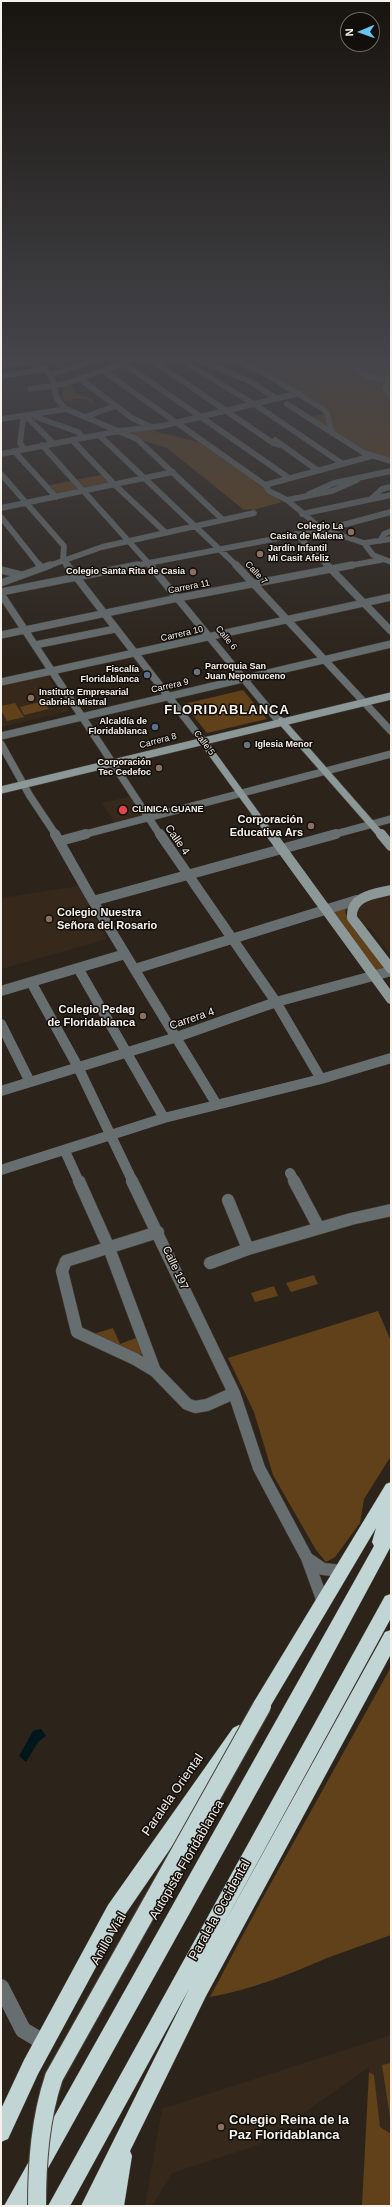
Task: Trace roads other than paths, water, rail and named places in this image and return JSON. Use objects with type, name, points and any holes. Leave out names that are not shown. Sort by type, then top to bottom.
[{"type":"highway","name":"Paralela Oriental","points":[[1,2132],[31,2066],[45,2043],[115,1912],[228,1747],[262,1706],[391,1489]]},
{"type":"highway","points":[[375,1559],[391,1502]]},
{"type":"highway","name":"Autopista Floridablanca","points":[[15,2206],[304,1692],[391,1531]]},
{"type":"highway","points":[[58,2206],[391,1602]]},
{"type":"highway","name":"Paralela Occidental","points":[[92,2206],[199,1989],[391,1638]]},
{"type":"highway","name":"Anillo Víal","points":[[37,2206],[38,2138],[48,2092],[54,2077],[262,1706]]},
{"type":"highway","points":[[113,2206],[119,2165],[131,2127]]},
{"type":"main road","name":"Carrera 8","points":[[1,790],[202,740],[391,696]]},
{"type":"main road","name":"Calle 6","points":[[281,721],[391,846]]},
{"type":"main road","name":"Calle 5","points":[[202,740],[391,999]]},
{"type":"main road","points":[[391,890],[357,900],[352,907],[352,918],[391,970]]},
{"type":"street","points":[[23,461],[56,497]]},
{"type":"street","name":"Calle 6","points":[[57,461],[129,540],[281,721]]},
{"type":"street","points":[[92,461],[164,532]]},
{"type":"street","name":"Calle 7","points":[[126,461],[144,479],[198,525],[391,731]]},
{"type":"street","points":[[161,461],[223,520]]},
{"type":"street","points":[[231,461],[265,485],[272,493],[287,500],[302,514],[322,529],[364,543],[391,539]]},
{"type":"street","points":[[265,461],[289,478]]},
{"type":"street","points":[[303,461],[317,470]]},
{"type":"street","points":[[339,461],[343,464]]},
{"type":"street","points":[[265,485],[354,461]]},
{"type":"street","points":[[287,500],[309,494],[340,490],[362,476],[391,471]]},
{"type":"street","points":[[1,508],[173,472]]},
{"type":"street","name":"Calle 5","points":[[1,474],[64,546],[63,560],[134,654],[202,740]]},
{"type":"street","points":[[371,498],[382,489],[391,487]]},
{"type":"street","points":[[302,514],[354,504],[371,498],[391,495]]},
{"type":"street","points":[[1,593],[322,529],[391,512]]},
{"type":"street","points":[[1,583],[63,560],[129,540],[254,513]]},
{"type":"street","points":[[1,517],[41,568]]},
{"type":"street","points":[[380,541],[384,534],[391,531]]},
{"type":"street","points":[[296,534],[391,630]]},
{"type":"street","points":[[364,543],[367,550],[381,560],[391,562]]},
{"type":"street","name":"Carrera 11","points":[[1,635],[253,584],[313,570],[332,569],[381,560]]},
{"type":"street","points":[[1,570],[21,576]]},
{"type":"street","name":"Calle 4","points":[[1,593],[81,716],[114,763],[149,819],[276,1002],[321,1079]]},
{"type":"street","name":"Carrera 10","points":[[1,682],[53,672],[391,597]]},
{"type":"street","points":[[380,620],[391,618]]},
{"type":"street","points":[[35,645],[115,629]]},
{"type":"street","name":"Carrera 9","points":[[1,736],[391,644]]},
{"type":"street","points":[[1,744],[24,785],[60,841],[93,901],[218,1105]]},
{"type":"street","points":[[60,841],[149,819],[325,770],[391,754]]},
{"type":"street","points":[[93,901],[281,848],[391,819]]},
{"type":"street","points":[[135,968],[357,900]]},
{"type":"street","points":[[1,991],[125,954]]},
{"type":"street","points":[[78,968],[164,1118]]},
{"type":"street","name":"Carrera 4","points":[[1,1091],[177,1037],[276,1002],[374,976],[391,970]]},
{"type":"street","name":"Calle 197","points":[[31,982],[78,1067],[109,1136],[158,1232],[234,1393],[259,1468],[307,1558],[323,1602]]},
{"type":"street","points":[[1,1024],[30,1082]]},
{"type":"street","points":[[1,1170],[164,1118],[321,1079],[391,1058]]},
{"type":"street","points":[[64,1151],[109,1248],[155,1371]]},
{"type":"street","points":[[290,1173],[319,1228]]},
{"type":"street","points":[[228,1200],[248,1249]]},
{"type":"street","points":[[210,1263],[248,1249],[319,1228],[391,1210]]},
{"type":"street","points":[[158,1232],[66,1261],[62,1271],[77,1332],[135,1359],[155,1371],[187,1404],[195,1407],[207,1405],[234,1393]]},
{"type":"street","name":"Calle 197","points":[[307,1558],[322,1570],[330,1572],[342,1571]]},
{"type":"street","points":[[1,1987],[23,2030],[45,2043]]},
{"type":"water","points":[[41,1729],[46,1736],[38,1742],[26,1762],[19,1756],[33,1731]]},
{"type":"place","name":"Colegio La Casita de Malena","points":[[351,532]]},
{"type":"place","name":"Jardín Infantil Mi Casit Afeliz","points":[[260,554]]},
{"type":"place","name":"Colegio Santa Rita de Casia","points":[[193,572]]},
{"type":"place","name":"Parroquia San Juan Nepomuceno","points":[[197,672]]},
{"type":"place","name":"Fiscalía Floridablanca","points":[[147,675]]},
{"type":"place","name":"Instituto Empresarial Gabriela Mistral","points":[[31,698]]},
{"type":"place","name":"Alcaldía de Floridablanca","points":[[155,727]]},
{"type":"place","name":"Iglesia Menor","points":[[247,745]]},
{"type":"place","name":"Corporación Tec Cedefoc","points":[[159,768]]},
{"type":"place","name":"CLINICA GUANE","points":[[123,810]]},
{"type":"place","name":"Corporación Educativa Ars","points":[[311,826]]},
{"type":"place","name":"Colegio Nuestra Señora del Rosario","points":[[49,919]]},
{"type":"place","name":"Colegio Pedag de Floridablanca","points":[[143,1016]]},
{"type":"place","name":"Colegio Reina de la Paz Floridablanca","points":[[221,2127]]},
{"type":"district","name":"FLORIDABLANCA","points":[[227,710]]}]
